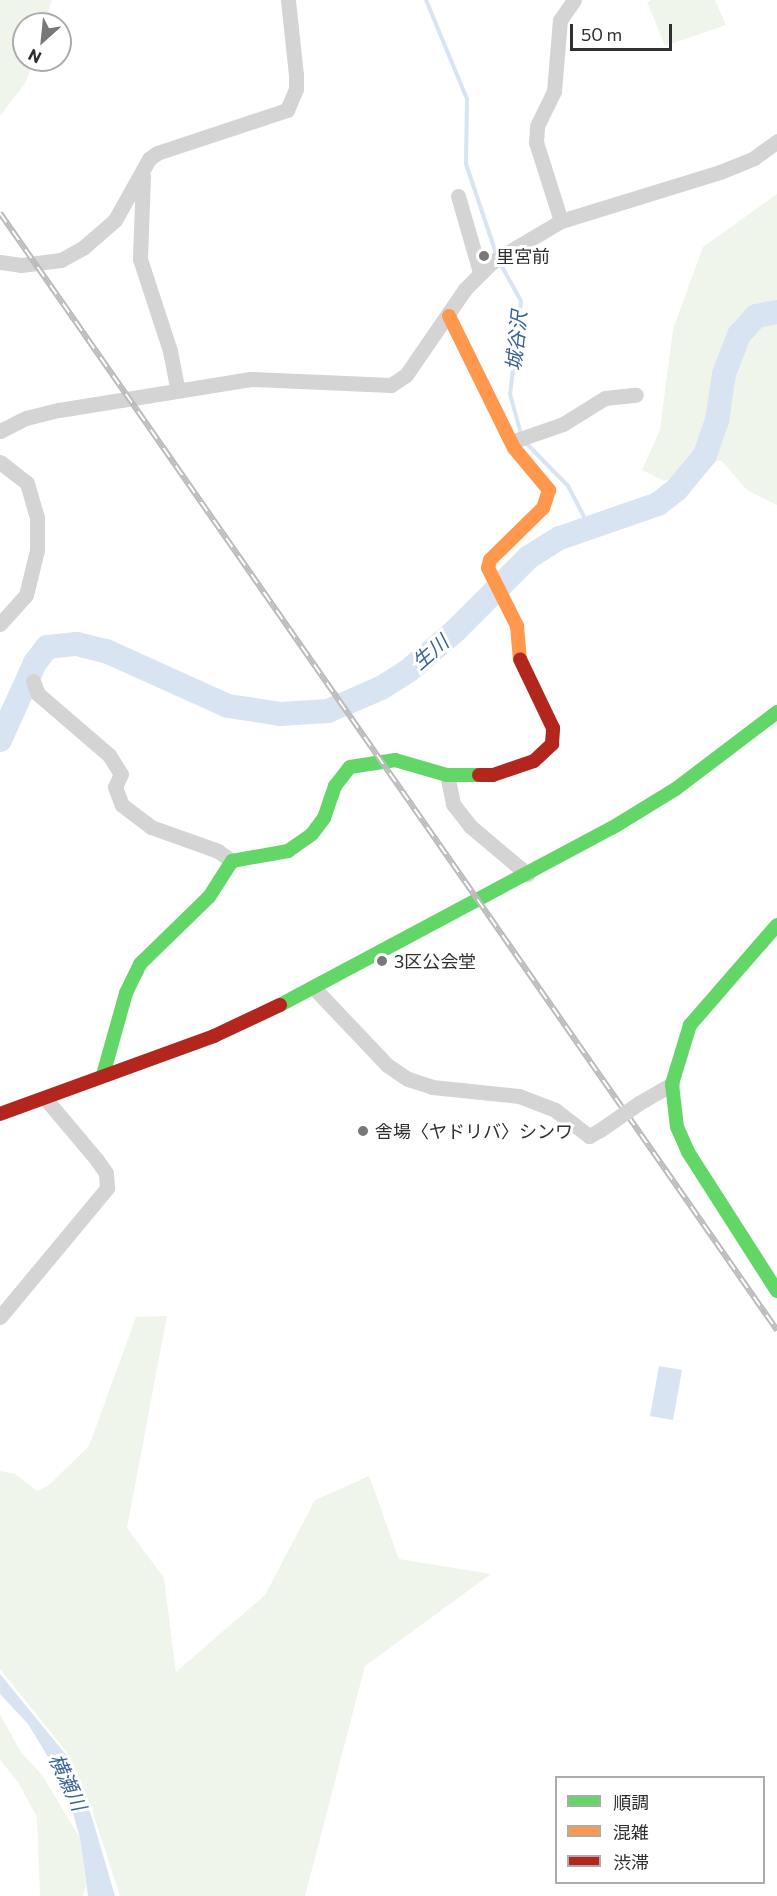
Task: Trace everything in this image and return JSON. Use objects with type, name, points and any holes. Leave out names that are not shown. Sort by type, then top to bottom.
[{"type":"street","points":[[0,262],[21,265],[61,260],[84,247],[115,220],[143,176],[149,159],[167,147],[287,110],[296,89],[288,0]]},
{"type":"street","points":[[561,221],[536,142],[537,126],[554,91],[560,20],[574,0]]},
{"type":"street","points":[[0,431],[26,418],[109,405],[177,388],[251,379],[391,385],[406,375],[480,272],[492,262],[561,221],[720,172],[754,158],[777,141]]},
{"type":"street","points":[[143,176],[140,259],[170,351],[177,388]]},
{"type":"street","points":[[458,196],[480,272]]},
{"type":"street","points":[[33,681],[38,694],[109,755],[121,774],[115,787],[122,805],[151,827],[218,851],[232,861],[275,855],[304,841],[324,818],[334,786],[350,767],[395,760],[447,775],[493,775],[534,761],[552,744],[553,728],[521,666],[517,626],[490,576],[490,560],[530,524],[547,498],[549,490],[513,441],[449,316]]},
{"type":"street","points":[[513,441],[550,429],[605,398],[636,394]]},
{"type":"street","points":[[0,462],[27,483],[37,517],[37,550],[26,595],[0,624]]},
{"type":"street","points":[[0,1114],[214,1036],[314,988],[527,874],[678,788],[777,712]]},
{"type":"street","points":[[447,775],[453,804],[470,826],[527,874]]},
{"type":"street","points":[[103,1075],[126,993],[140,964],[209,897],[232,861]]},
{"type":"street","points":[[777,925],[690,1025],[681,1046],[672,1084],[677,1127],[688,1152],[777,1291]]},
{"type":"street","points":[[314,988],[387,1065],[408,1079],[432,1087],[519,1096],[555,1110],[589,1136],[672,1084]]},
{"type":"street","points":[[0,1317],[107,1188],[106,1173],[45,1098]]},
{"type":"shaded area","points":[[0,0],[52,0],[48,12],[12,12],[12,72],[29,72],[26,82],[0,116]]},
{"type":"shaded area","points":[[652,0],[715,0],[726,25],[665,46],[647,2]]},
{"type":"shaded area","points":[[777,194],[777,505],[747,490],[721,460],[664,481],[642,470],[660,430],[673,329],[703,247]]},
{"type":"shaded area","points":[[167,1316],[127,1528],[164,1578],[176,1672],[265,1595],[315,1500],[369,1476],[399,1559],[491,1574],[365,1666],[305,1896],[120,1896],[91,1807],[69,1755],[0,1669],[0,1471],[15,1474],[37,1491],[49,1485],[89,1446],[136,1317]]},
{"type":"shaded area","points":[[0,1714],[20,1751],[42,1775],[80,1838],[86,1886],[83,1896],[40,1896],[37,1817],[18,1782],[0,1760]]},
{"type":"water","points":[[659,1366],[682,1370],[673,1420],[650,1416]]},
{"type":"water","name":"横瀬川","points":[[0,1674],[67,1756],[90,1811],[115,1896],[88,1896],[80,1838],[65,1785],[28,1724],[0,1694]]},
{"type":"waterway","name":"城谷沢","points":[[426,0],[467,99],[466,164],[497,256]]},
{"type":"waterway","name":"城谷沢","points":[[500,263],[521,301],[510,394],[521,434]]},
{"type":"waterway","name":"生川","points":[[0,740],[35,663],[47,647],[77,644],[106,651],[228,706],[281,714],[328,711],[381,688],[408,671],[455,631],[529,557],[560,538],[658,504],[677,489],[705,455],[717,421],[724,374],[739,335],[756,316],[777,312]]},
{"type":"waterway","name":"城谷沢","points":[[524,441],[568,486],[591,530]]},
{"type":"railway","points":[[0,213],[777,1330]]},
{"type":"traffic: fast","points":[[280,1005],[612,828],[677,788],[777,712]]},
{"type":"traffic: fast","points":[[103,1075],[126,993],[140,964],[209,897],[232,861],[288,851],[312,834],[324,818],[335,786],[350,767],[395,760],[447,775],[479,775]]},
{"type":"traffic: fast","points":[[777,925],[690,1025],[672,1084],[677,1127],[688,1152],[777,1291]]},
{"type":"traffic: slow","points":[[449,316],[514,448],[549,490],[543,508],[490,560],[488,568],[517,626],[520,659]]},
{"type":"traffic: jam","points":[[479,775],[493,775],[534,761],[552,744],[553,728],[520,659]]},
{"type":"traffic: jam","points":[[0,1114],[214,1036],[280,1005]]},
{"type":"place","name":"里宮前","points":[[484,256]]},
{"type":"place","name":"3区公会堂","points":[[382,961]]},
{"type":"place","name":"舎場〈ヤドリバ〉シンワ","points":[[363,1131]]}]
